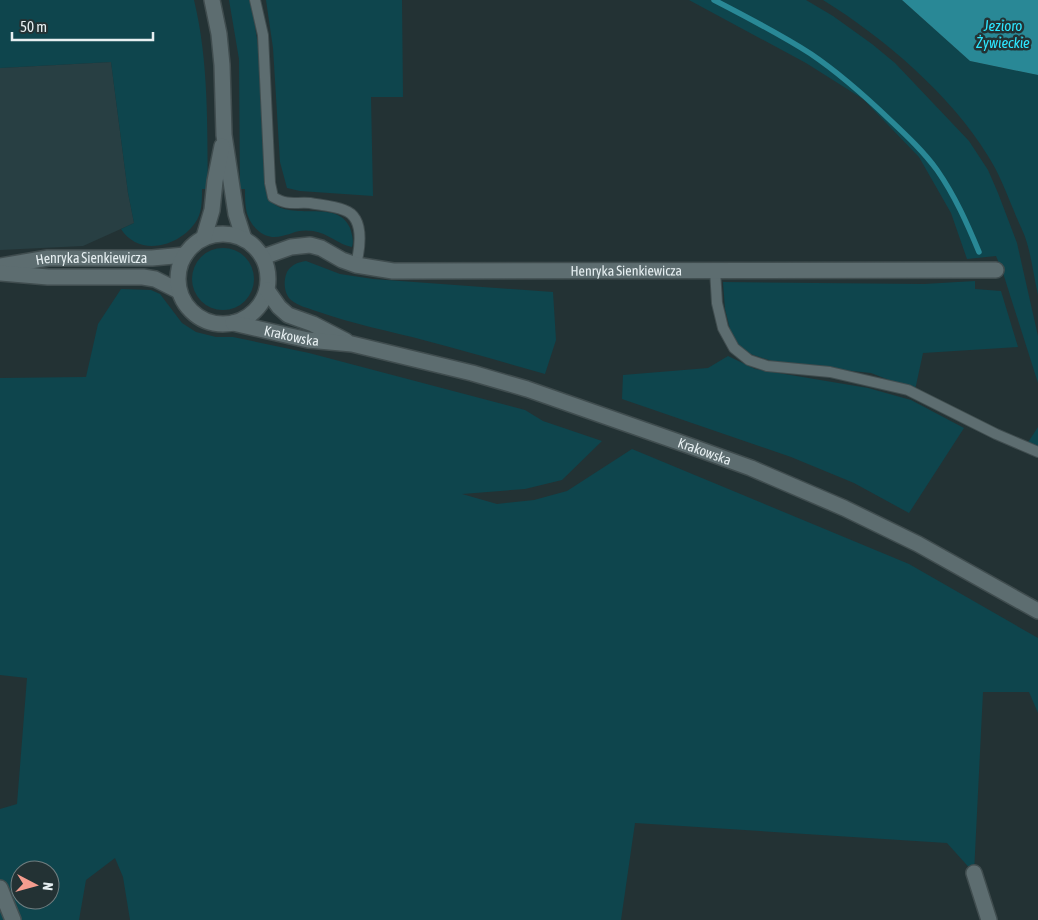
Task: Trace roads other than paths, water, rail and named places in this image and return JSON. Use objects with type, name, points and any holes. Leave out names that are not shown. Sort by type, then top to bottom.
[{"type":"main road","points":[[212,0],[219,34],[222,65],[224,135],[236,214],[244,239]]},
{"type":"main road","points":[[204,238],[212,210],[215,181],[224,135]]},
{"type":"main road","points":[[224,233],[244,239],[255,246],[263,257],[268,277],[264,298],[248,317],[233,323],[210,322],[196,316],[186,304],[179,291],[178,276],[181,261],[193,245],[204,238],[224,233]]},
{"type":"main road","name":"Henryka Sienkiewicza","points":[[263,257],[304,244],[321,248],[342,260],[356,265],[393,270],[996,270]]},
{"type":"main road","name":"Henryka Sienkiewicza","points":[[0,266],[48,258],[152,258],[185,255]]},
{"type":"main road","name":"Henryka Sienkiewicza","points":[[0,273],[48,277],[143,277],[155,279],[179,291]]},
{"type":"main road","name":"Krakowska","points":[[267,290],[279,307],[288,315],[313,324],[352,344]]},
{"type":"main road","name":"Krakowska","points":[[233,323],[308,340],[352,344],[472,373],[527,389],[751,468],[882,526],[1038,611]]},
{"type":"main road","points":[[974,874],[989,920]]},
{"type":"main road","points":[[0,888],[13,920]]},
{"type":"lane","points":[[255,0],[263,35],[270,182],[273,197],[284,203],[309,203],[346,210],[357,221],[360,239],[356,265]]},
{"type":"lane","points":[[715,270],[717,303],[723,328],[734,348],[749,360],[767,366],[830,372],[908,390],[996,434],[1038,452]]},
{"type":"water","name":"Jezioro Żywieckie","points":[[902,0],[1038,0],[1038,75],[970,61]]},
{"type":"waterway","points":[[714,0],[811,54],[832,69],[852,85],[915,144],[937,170],[949,190],[979,252]]}]
